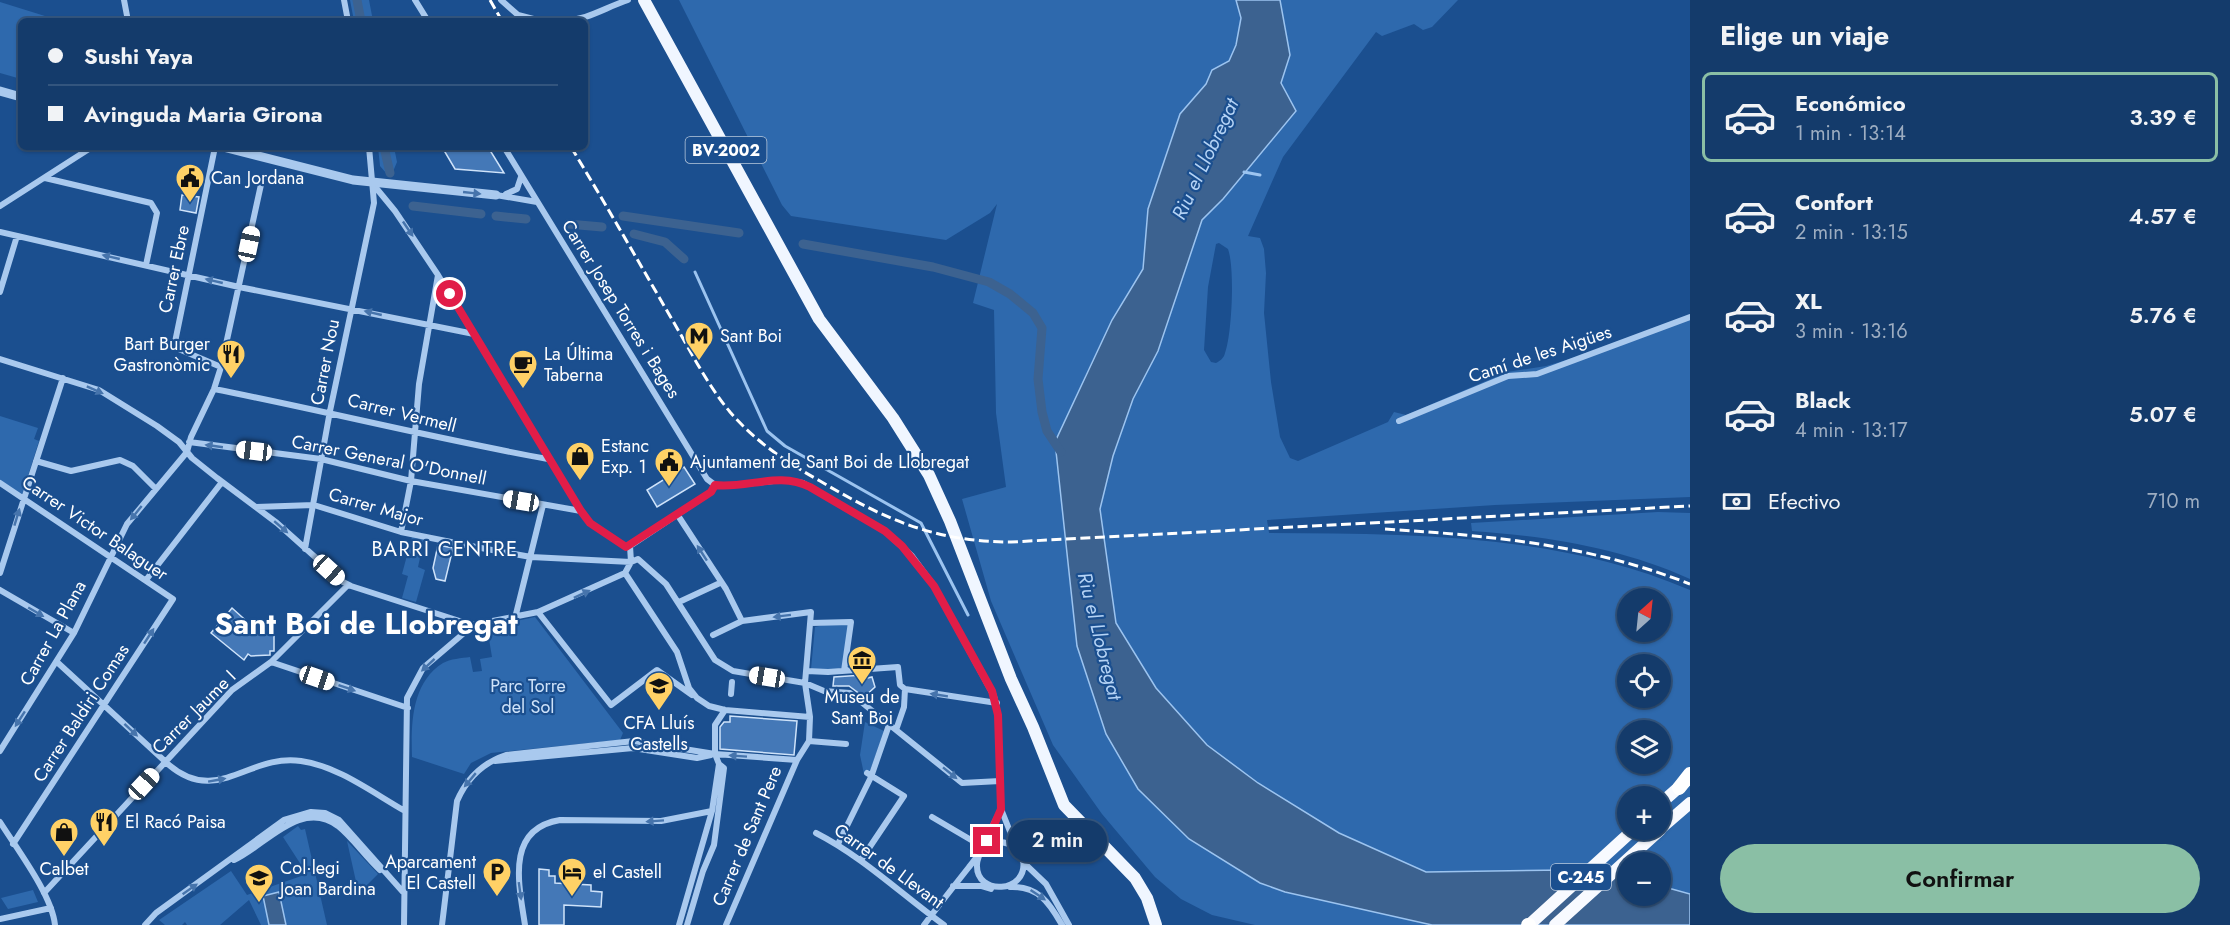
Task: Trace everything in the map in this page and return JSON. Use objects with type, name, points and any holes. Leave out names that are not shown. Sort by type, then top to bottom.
[{"type":"highway","points":[[1671,795],[1690,776]]},
{"type":"highway","name":"C-245","points":[[1671,819],[1690,802]]},
{"type":"highway","name":"C-245","points":[[1528,925],[1622,840]]},
{"type":"highway","name":"C-245","points":[[1555,925],[1648,840]]},
{"type":"main road","name":"BV-2002","points":[[646,0],[819,319],[893,418],[929,475],[967,561],[1011,679],[1033,727],[1064,806],[1135,878],[1147,898],[1156,925]]},
{"type":"street","points":[[124,0],[127,18]]},
{"type":"street","points":[[344,0],[347,18]]},
{"type":"street","points":[[415,0],[426,18]]},
{"type":"street","points":[[501,0],[518,15],[530,18]]},
{"type":"street","points":[[587,18],[605,8],[628,0]]},
{"type":"street","points":[[0,91],[18,96]]},
{"type":"street","points":[[0,206],[87,150]]},
{"type":"street","name":"Carrer Ebre","points":[[214,150],[174,346],[221,367]]},
{"type":"street","points":[[235,150],[372,183],[496,195],[537,202]]},
{"type":"street","name":"Carrer Nou","points":[[305,549],[330,411],[374,203],[369,150]]},
{"type":"street","name":"Carrer Josep Torres i Bages","points":[[506,150],[707,479],[715,485]]},
{"type":"street","points":[[496,195],[511,194],[517,189],[521,181],[520,174]]},
{"type":"street","points":[[45,178],[151,203],[157,213],[146,265]]},
{"type":"street","points":[[187,452],[189,442],[214,388],[221,367],[262,180]]},
{"type":"street","points":[[372,183],[395,211],[438,275],[548,459],[590,523],[626,547],[711,492],[715,485],[797,481],[885,531],[912,556],[934,586],[987,681],[997,704],[1001,809],[1023,862],[1046,884],[1069,925]]},
{"type":"street","points":[[0,232],[239,287],[474,334]]},
{"type":"street","points":[[0,292],[17,236]]},
{"type":"street","points":[[401,532],[411,481],[419,384],[438,275]]},
{"type":"street","name":"Camí de les Aigües","points":[[1400,421],[1508,376],[1537,374],[1690,317]]},
{"type":"street","points":[[0,359],[99,390],[157,426],[348,585],[464,623],[472,625],[538,612],[625,573],[631,562],[630,546]]},
{"type":"street","points":[[0,573],[63,378]]},
{"type":"street","name":"Carrer Vermell","points":[[214,388],[330,411],[416,434],[548,459]]},
{"type":"street","name":"Carrer General O'Donnell","points":[[189,442],[321,459],[411,481],[581,511]]},
{"type":"street","name":"Carrer La Plana","points":[[0,751],[74,633],[127,524],[187,452]]},
{"type":"street","points":[[36,461],[71,471],[120,460],[133,466],[156,489]]},
{"type":"street","points":[[146,580],[222,482]]},
{"type":"street","name":"Carrer Victor Balaguer","points":[[0,483],[173,599]]},
{"type":"street","name":"Carrer Major","points":[[256,507],[314,505],[401,532],[531,557],[631,562]]},
{"type":"street","points":[[515,618],[543,505]]},
{"type":"street","points":[[677,514],[742,621]]},
{"type":"street","points":[[631,562],[638,559],[656,574],[679,602],[702,644],[715,660],[733,671],[802,683],[826,691],[850,693],[962,783],[1000,781]]},
{"type":"street","points":[[625,573],[677,652],[689,688],[698,698]]},
{"type":"street","points":[[679,602],[720,583]]},
{"type":"street","name":"Carrer Jaume I","points":[[44,893],[232,690],[271,662],[348,585]]},
{"type":"street","points":[[0,590],[74,633]]},
{"type":"street","name":"Carrer Baldiri Comas","points":[[13,844],[173,599]]},
{"type":"street","points":[[538,612],[611,705],[657,670],[709,706],[810,718]]},
{"type":"street","points":[[713,635],[742,621],[811,612],[807,670],[802,683],[810,718],[809,741],[846,744]]},
{"type":"street","points":[[811,623],[851,622],[844,671]]},
{"type":"street","points":[[404,925],[405,811],[410,689],[423,668],[464,633],[464,623]]},
{"type":"street","points":[[57,662],[181,774],[204,782],[220,780],[276,761],[307,762],[331,770],[405,811]]},
{"type":"street","points":[[271,662],[408,708]]},
{"type":"street","points":[[807,670],[828,672],[898,667],[900,686],[905,689],[997,704]]},
{"type":"street","points":[[731,694],[732,682]]},
{"type":"street","points":[[896,730],[904,707],[905,689]]},
{"type":"street","points":[[687,925],[703,871],[714,845],[724,768],[719,764],[715,754],[715,725],[726,708]]},
{"type":"street","points":[[838,844],[889,725]]},
{"type":"street","points":[[442,925],[457,801],[461,790],[488,761],[506,755],[634,741],[715,754],[797,760]]},
{"type":"street","name":"Carrer de Sant Pere","points":[[726,925],[797,760],[809,741]]},
{"type":"street","points":[[679,925],[712,811],[719,764]]},
{"type":"street","points":[[861,860],[904,796],[869,775]]},
{"type":"street","points":[[1001,809],[977,864],[980,876],[989,885],[1001,888],[1010,886],[1018,880],[1023,862]]},
{"type":"street","points":[[525,925],[518,872],[519,857],[532,831],[544,822],[560,820],[661,821],[712,811]]},
{"type":"street","points":[[145,925],[162,908],[284,820],[301,813],[318,812],[333,816],[345,826],[403,892]]},
{"type":"street","points":[[932,817],[982,850]]},
{"type":"street","points":[[0,822],[44,893],[55,925]]},
{"type":"street","name":"Carrer de Llevant","points":[[816,833],[838,844],[861,860],[944,925]]},
{"type":"street","points":[[924,925],[989,844],[1000,842],[1017,849]]},
{"type":"street","points":[[953,886],[1023,887],[1040,893],[1051,905],[1062,925]]},
{"type":"street","points":[[0,919],[51,908]]},
{"type":"green space","points":[[350,0],[369,0],[372,18],[353,18]]},
{"type":"green space","points":[[679,0],[1236,0],[1241,18],[1236,45],[1229,61],[1212,70],[1206,84],[1180,114],[1148,209],[1143,269],[1112,320],[1085,376],[1077,646],[1106,734],[1138,789],[1189,839],[1260,883],[1285,892],[1432,925],[1255,925],[1212,915],[1181,899],[1155,877],[1102,814],[1053,745],[991,601],[962,499],[1006,487],[996,413],[994,310],[973,303],[997,204],[990,213],[946,240],[791,216],[782,205]]},
{"type":"green space","points":[[1280,0],[1458,0],[1432,27],[1423,30],[1414,24],[1382,36],[1376,32],[1283,157],[1248,236],[1260,238],[1264,249],[1266,273],[1264,313],[1271,382],[1280,437],[1290,458],[1298,461],[1388,422],[1394,412],[1406,415],[1507,372],[1546,366],[1590,353],[1690,316],[1690,497],[1495,505],[1267,520],[1269,533],[1429,536],[1536,547],[1588,557],[1640,571],[1690,590],[1690,894],[1671,889],[1671,852],[1617,852],[1617,878],[1566,870],[1426,872],[1339,833],[1258,783],[1207,745],[1156,688],[1116,623],[1100,509],[1113,456],[1133,399],[1158,350],[1202,220],[1223,199],[1296,111],[1281,83],[1290,55]],"holes":[[[1219,243],[1228,249],[1232,285],[1227,344],[1224,356],[1216,363],[1211,362],[1204,350],[1208,287],[1216,244]]]},
{"type":"green space","points":[[0,2],[51,18],[18,18],[18,78],[0,73]]},
{"type":"green space","points":[[378,150],[395,150],[397,162],[392,174],[386,173],[380,166]]},
{"type":"green space","points":[[0,416],[38,428],[34,439],[39,441],[22,495],[0,480]]},
{"type":"green space","points":[[1658,512],[1690,513],[1690,579],[1638,559],[1583,545],[1528,536],[1472,531],[1471,523]]},
{"type":"green space","points":[[412,537],[424,539],[418,567],[425,570],[416,602],[402,598],[408,576],[402,574]]},
{"type":"green space","name":"Parc Torre del Sol","points":[[535,617],[623,733],[620,740],[491,753],[471,763],[464,774],[412,757],[415,706],[419,693],[432,671],[443,663],[470,657],[473,672],[482,671],[480,659],[492,657],[487,627]]},
{"type":"green space","points":[[849,625],[842,669],[811,669],[815,627]]},
{"type":"green space","points":[[865,722],[884,731],[870,771],[864,774],[860,755]]},
{"type":"green space","name":"Col·legi Joan Bardina","points":[[298,826],[301,830],[305,829],[327,925],[261,925],[249,900],[220,925],[187,925],[185,922],[182,925],[165,925],[159,920],[231,871],[247,895],[307,874],[283,837]]},
{"type":"green space","points":[[347,841],[378,874],[366,886],[357,886]]},
{"type":"green space","points":[[33,890],[38,902],[8,909],[1,898]]},
{"type":"water","name":"Riu el Llobregat","points":[[1236,0],[1280,0],[1290,55],[1281,83],[1296,111],[1223,199],[1202,220],[1158,351],[1133,399],[1113,456],[1100,509],[1116,623],[1156,688],[1207,745],[1258,783],[1339,833],[1426,872],[1566,870],[1617,878],[1617,906],[1671,906],[1671,889],[1690,894],[1690,925],[1432,925],[1285,892],[1260,883],[1189,839],[1138,789],[1106,734],[1077,646],[1055,442],[1112,320],[1143,269],[1148,209],[1180,114],[1206,84],[1212,70],[1229,61],[1236,45],[1241,18]]},
{"type":"water","points":[[279,892],[286,925],[269,925],[263,896]]},
{"type":"building","points":[[444,150],[490,150],[504,173],[455,169]]},
{"type":"building","name":"Can Jordana","points":[[182,195],[199,197],[196,213],[180,210]]},
{"type":"building","name":"Ajuntament de Sant Boi de Llobregat","points":[[684,467],[695,484],[657,507],[647,490]]},
{"type":"building","points":[[438,545],[453,548],[445,581],[436,579],[433,568]]},
{"type":"building","points":[[232,608],[252,626],[274,626],[274,651],[270,651],[270,655],[251,656],[248,654],[244,660],[211,633]]},
{"type":"building","name":"Museu de Sant Boi","points":[[863,675],[863,679],[872,677],[875,687],[864,697],[849,686],[833,686],[834,677]]},
{"type":"building","points":[[730,716],[797,721],[794,755],[720,749],[720,727],[724,722],[730,722]]},
{"type":"building","name":"el Castell","points":[[539,869],[549,870],[549,876],[555,876],[555,883],[591,885],[591,891],[602,892],[601,907],[564,905],[564,925],[539,925]]},
{"type":"waterway","points":[[357,0],[360,18]]},
{"type":"waterway","points":[[385,150],[390,173]]},
{"type":"waterway","points":[[1244,172],[1260,175]]},
{"type":"waterway","points":[[413,206],[481,214]]},
{"type":"waterway","points":[[496,216],[526,219]]},
{"type":"waterway","points":[[623,216],[739,233]]},
{"type":"waterway","points":[[568,224],[602,227]]},
{"type":"waterway","points":[[634,234],[665,242],[684,259]]},
{"type":"waterway","points":[[803,244],[933,267],[989,282],[1010,294],[1033,313],[1042,328],[1038,379],[1042,412],[1047,431],[1061,452]]},
{"type":"waterway","points":[[695,272],[767,431],[785,446],[921,523],[968,615]]},
{"type":"railway","points":[[490,0],[500,18]]},
{"type":"railway","points":[[573,150],[698,365],[730,412],[761,442],[795,466],[866,507],[911,526],[958,538],[1011,542],[1690,506]]},
{"type":"railway","points":[[1385,529],[1539,544],[1652,570],[1690,584]]},
{"type":"place","name":"Can Jordana","points":[[190,204]]},
{"type":"place","name":"Sant Boi","points":[[699,362]]},
{"type":"place","name":"Bart Burger Gastronòmic","points":[[231,380]]},
{"type":"place","name":"La Última Taberna","points":[[523,390]]},
{"type":"place","name":"Estanc Exp. 1","points":[[580,482]]},
{"type":"place","name":"Ajuntament de Sant Boi de Llobregat","points":[[669,488]]},
{"type":"place","name":"Museu de Sant Boi","points":[[862,686]]},
{"type":"place","name":"CFA Lluís Castells","points":[[659,712]]},
{"type":"place","name":"El Racó Paisa","points":[[104,848]]},
{"type":"place","name":"Calbet","points":[[64,858]]},
{"type":"place","name":"Aparcament El Castell","points":[[497,898]]},
{"type":"place","name":"el Castell","points":[[572,898]]},
{"type":"place","name":"Col·legi Joan Bardina","points":[[259,904]]},
{"type":"district","name":"BARRI CENTRE","points":[[445,549]]},
{"type":"district","name":"Sant Boi de Llobregat","points":[[366,624]]},
{"type":"route","points":[[450,294],[581,511],[590,523],[626,547],[711,492],[715,485],[783,480],[803,483],[885,531],[902,546],[938,592],[987,681],[997,704],[1001,809],[987,841]]}]
